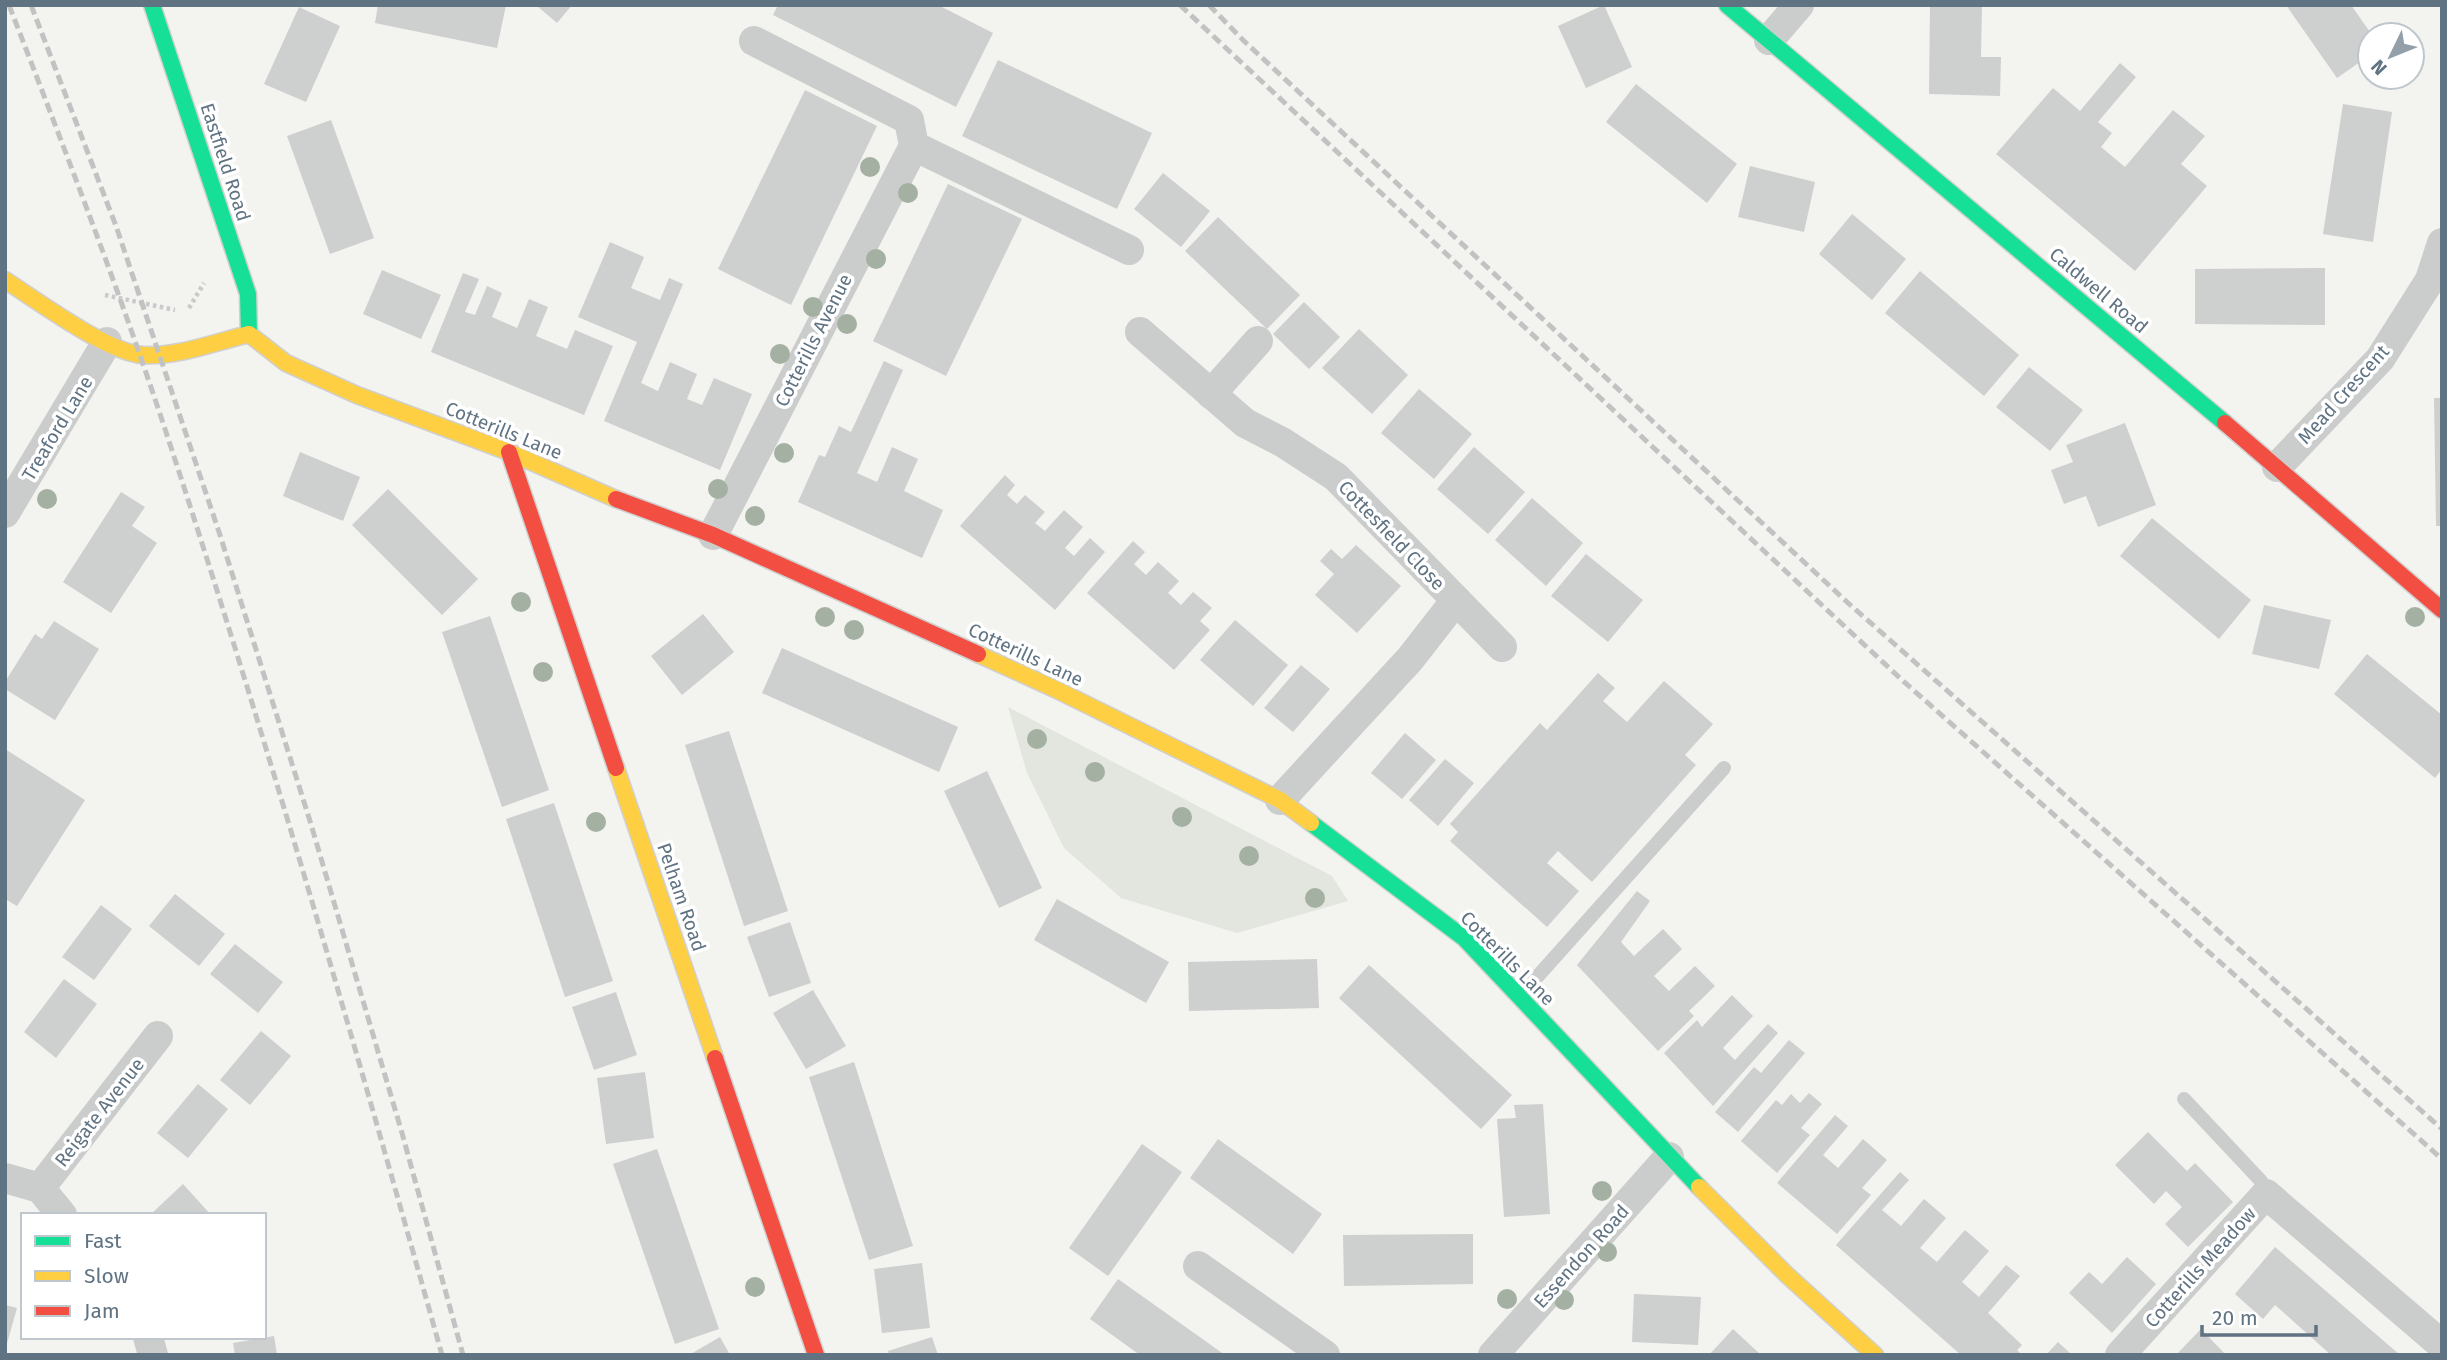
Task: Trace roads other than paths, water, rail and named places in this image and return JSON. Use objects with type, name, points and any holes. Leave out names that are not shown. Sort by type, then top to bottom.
[{"type":"street","name":"Eastfield Road","points":[[152,5],[248,294],[250,334]]},
{"type":"street","name":"Caldwell Road","points":[[1727,5],[2277,467],[2442,610]]},
{"type":"street","points":[[1769,40],[1799,5]]},
{"type":"street","points":[[754,41],[909,120],[914,146],[1129,250]]},
{"type":"street","name":"Cotterills Avenue","points":[[713,535],[914,146]]},
{"type":"street","name":"Mead Crescent","points":[[2277,467],[2380,359],[2430,280],[2442,243]]},
{"type":"street","points":[[5,280],[107,342],[140,355],[250,334]]},
{"type":"street","name":"Cottesfield Close","points":[[1140,332],[1245,423],[1282,442],[1336,477],[1456,600],[1410,659],[1280,800]]},
{"type":"street","name":"Cotterills Lane","points":[[250,334],[286,363],[357,395],[509,452],[645,511],[713,535],[1055,689],[1280,800],[1464,938],[1669,1157],[1787,1275],[1875,1355]]},
{"type":"street","points":[[1211,394],[1258,341]]},
{"type":"street","name":"Treaford Lane","points":[[5,513],[107,342]]},
{"type":"street","name":"Pelham Road","points":[[509,452],[816,1355]]},
{"type":"street","points":[[1456,600],[1502,647]]},
{"type":"street","name":"Reigate Avenue","points":[[40,1188],[158,1036]]},
{"type":"street","name":"Essendon Road","points":[[1493,1355],[1669,1157]]},
{"type":"street","points":[[5,1178],[40,1188],[60,1213]]},
{"type":"street","name":"Cotterills Meadow","points":[[2120,1355],[2266,1194],[2442,1345]]},
{"type":"street","points":[[1198,1266],[1325,1355]]},
{"type":"lane","points":[[1519,997],[1724,768]]},
{"type":"lane","points":[[2184,1099],[2261,1181],[2266,1194]]},
{"type":"railway","points":[[9,5],[128,320],[201,541],[308,889],[442,1355]]},
{"type":"railway","points":[[31,5],[116,226],[219,532],[310,821],[402,1133],[463,1355]]},
{"type":"railway","points":[[1180,5],[1902,680],[2442,1159]]},
{"type":"railway","points":[[1209,5],[1244,41],[1847,602],[2442,1129]]}]
